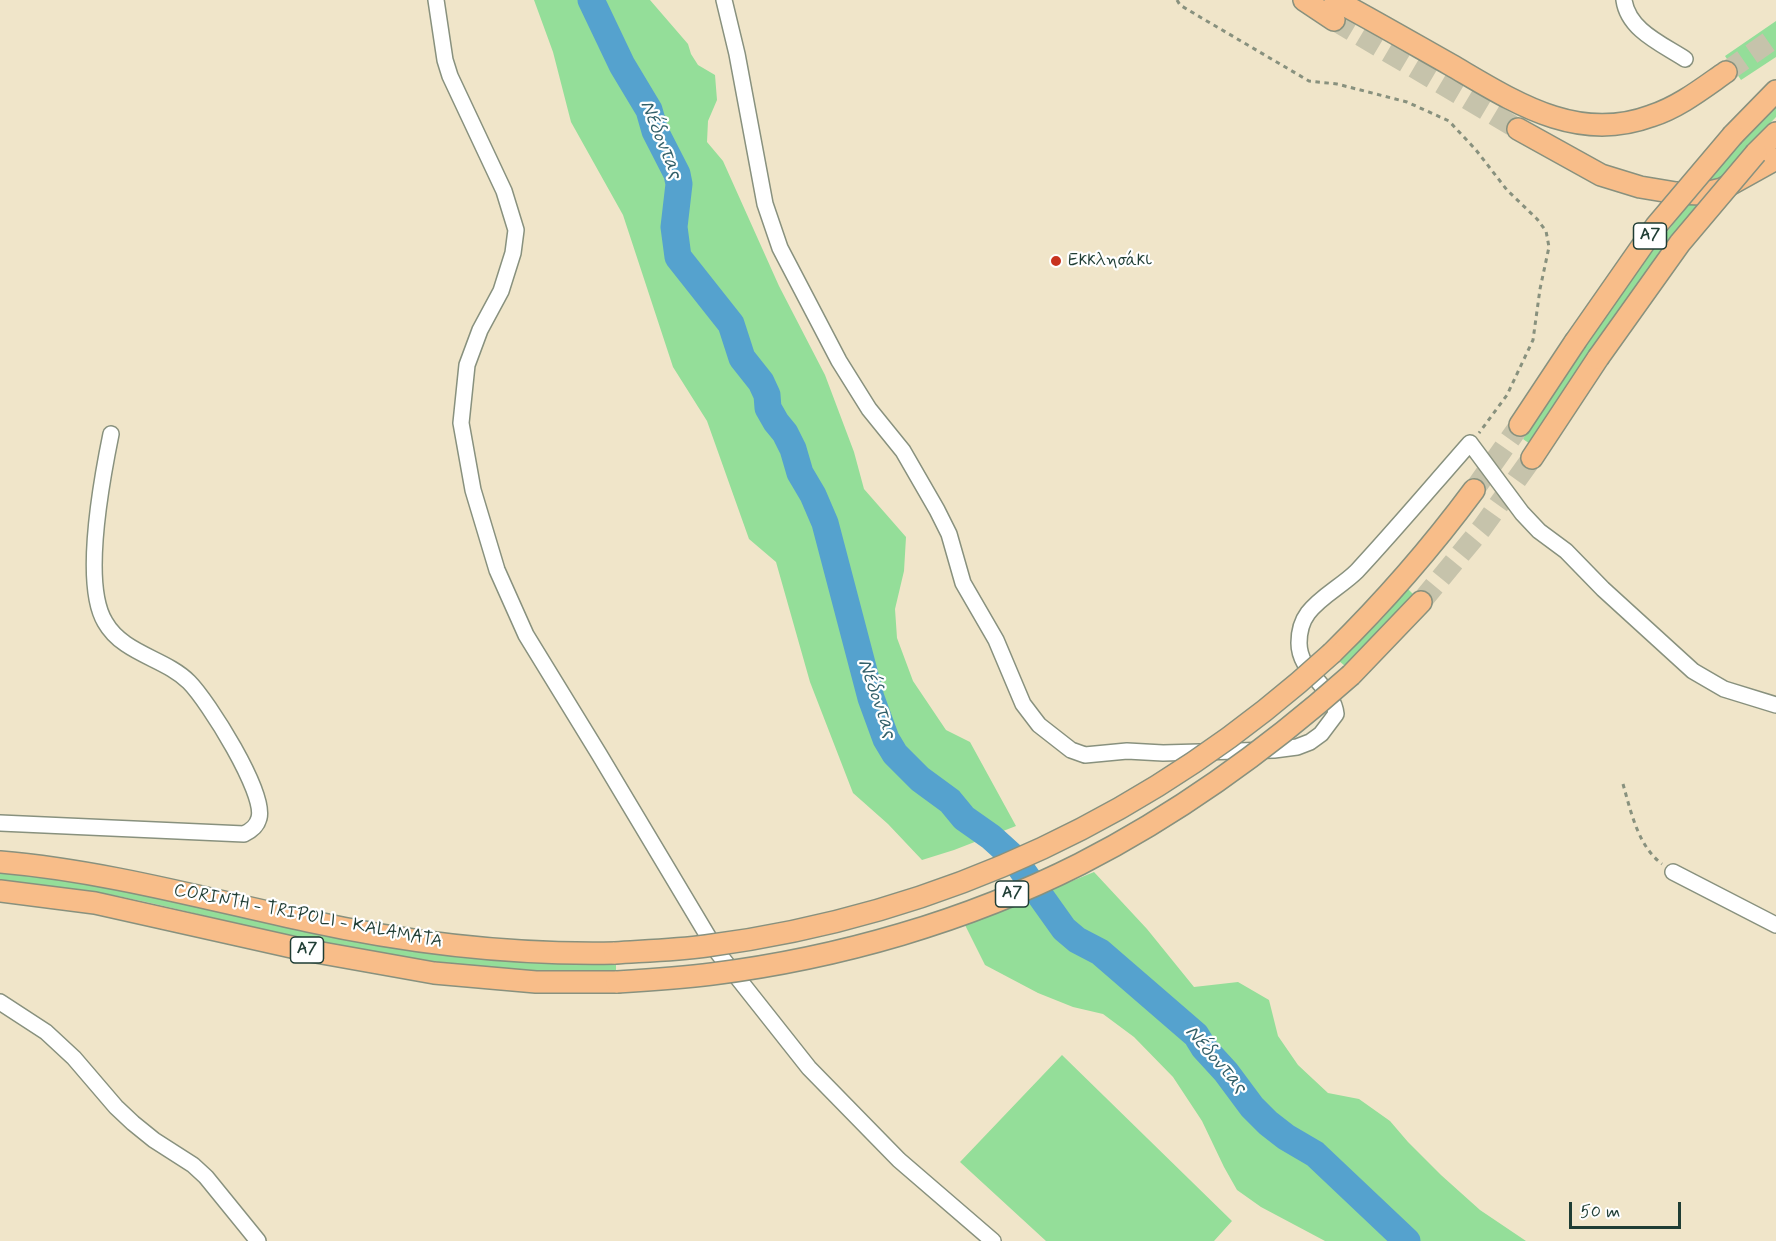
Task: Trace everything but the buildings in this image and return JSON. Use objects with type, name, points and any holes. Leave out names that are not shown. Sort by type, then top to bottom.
[{"type":"highway","points":[[1304,0],[1334,10],[1513,102],[1547,116],[1584,123],[1617,124],[1651,116],[1687,98],[1726,72]]},
{"type":"highway","name":"Α7","points":[[1520,425],[1656,226],[1733,135],[1776,91]]},
{"type":"highway","points":[[1518,129],[1601,175],[1630,185],[1676,193],[1701,194],[1722,189],[1776,159]]},
{"type":"highway","name":"Α7","points":[[1532,458],[1598,358],[1680,243],[1776,132]]},
{"type":"highway","name":"CORINTH - TRIPOLI - KALAMATA","points":[[0,862],[98,874],[309,921],[487,950],[536,953],[615,952],[705,946],[810,927],[896,905],[984,874],[1066,838],[1145,793],[1232,735],[1305,678],[1374,612],[1416,564],[1474,490]]},
{"type":"highway","name":"CORINTH - TRIPOLI - KALAMATA","points":[[0,891],[95,903],[304,950],[434,973],[536,982],[617,982],[713,974],[815,956],[905,933],[995,901],[1080,864],[1170,812],[1252,756],[1323,700],[1397,630],[1421,602]]},
{"type":"street","points":[[436,0],[450,76],[504,191],[516,230],[513,253],[501,291],[480,330],[467,365],[461,423],[473,490],[497,570],[526,635],[718,953],[810,1068],[899,1160],[993,1241]]},
{"type":"street","points":[[724,0],[765,204],[780,248],[839,361],[869,409],[903,451],[937,510],[949,534],[963,583],[996,640],[1023,704],[1039,725],[1071,750],[1084,755],[1127,751],[1163,753],[1275,750],[1297,747],[1321,734],[1336,714],[1335,703],[1302,662],[1298,642],[1302,623],[1312,608],[1355,573],[1470,443],[1522,513],[1566,551],[1603,589],[1693,671],[1708,682],[1776,705]]},
{"type":"street","points":[[1624,0],[1629,17],[1640,29],[1685,58]]},
{"type":"street","points":[[0,823],[244,834],[254,828],[260,816],[259,804],[247,776],[225,730],[208,704],[188,681],[120,641],[105,622],[96,599],[94,568],[102,477],[111,434]]},
{"type":"street","points":[[1673,872],[1776,925]]},
{"type":"street","points":[[0,1002],[46,1032],[74,1058],[116,1107],[133,1123],[154,1140],[193,1165],[206,1177],[258,1241]]},
{"type":"path","points":[[1177,0],[1180,5],[1309,81],[1337,84],[1407,102],[1449,121],[1546,231],[1549,248],[1540,289],[1533,340],[1507,395],[1488,423],[1470,443]]},
{"type":"path","points":[[1623,784],[1635,825],[1646,845],[1656,860],[1673,872]]},
{"type":"green space","points":[[534,0],[650,0],[688,44],[698,65],[715,75],[717,100],[708,121],[707,142],[723,161],[779,286],[825,375],[854,452],[864,489],[906,537],[904,571],[895,609],[897,638],[913,681],[946,730],[970,742],[1016,826],[922,860],[888,824],[853,793],[810,682],[776,562],[749,539],[707,421],[673,367],[623,215],[571,122],[553,52]]},
{"type":"green space","points":[[1776,21],[1776,57],[1741,80],[1725,56]]},
{"type":"green space","points":[[1776,106],[1776,117],[1708,193],[1645,274],[1530,444],[1523,439],[1641,266],[1706,184]]},
{"type":"green space","points":[[1408,589],[1413,594],[1388,623],[1345,666],[1339,661],[1381,620]]},
{"type":"green space","points":[[0,872],[122,889],[308,932],[385,946],[500,960],[616,963],[616,971],[498,968],[381,954],[304,939],[121,897],[0,880]]},
{"type":"green space","points":[[1094,872],[1147,929],[1194,987],[1238,982],[1269,1000],[1278,1036],[1298,1065],[1328,1093],[1359,1099],[1390,1121],[1441,1175],[1480,1210],[1526,1241],[1325,1241],[1261,1207],[1237,1190],[1202,1121],[1173,1077],[1134,1037],[1103,1014],[1073,1007],[1038,993],[985,965],[965,925]]},
{"type":"green space","points":[[1062,1055],[1232,1221],[1214,1241],[1046,1241],[960,1162]]},
{"type":"waterway","name":"Νέδoντας","points":[[591,0],[622,65],[649,110],[655,131],[677,174],[679,184],[674,227],[678,257],[731,324],[742,358],[761,382],[767,395],[768,408],[793,449],[800,473],[825,523],[871,698],[886,739],[895,754],[920,779],[950,801],[964,818],[991,837],[1012,856],[1064,929],[1077,940],[1100,952],[1196,1035],[1252,1107],[1268,1123],[1315,1154],[1407,1241]]},
{"type":"tunnel","points":[[1334,20],[1518,129]]},
{"type":"tunnel","points":[[1726,72],[1776,37]]},
{"type":"tunnel","points":[[1474,490],[1520,425]]},
{"type":"tunnel","points":[[1421,602],[1482,528],[1532,458]]},
{"type":"place","name":"Εκκλησάκι","points":[[1056,261]]}]
